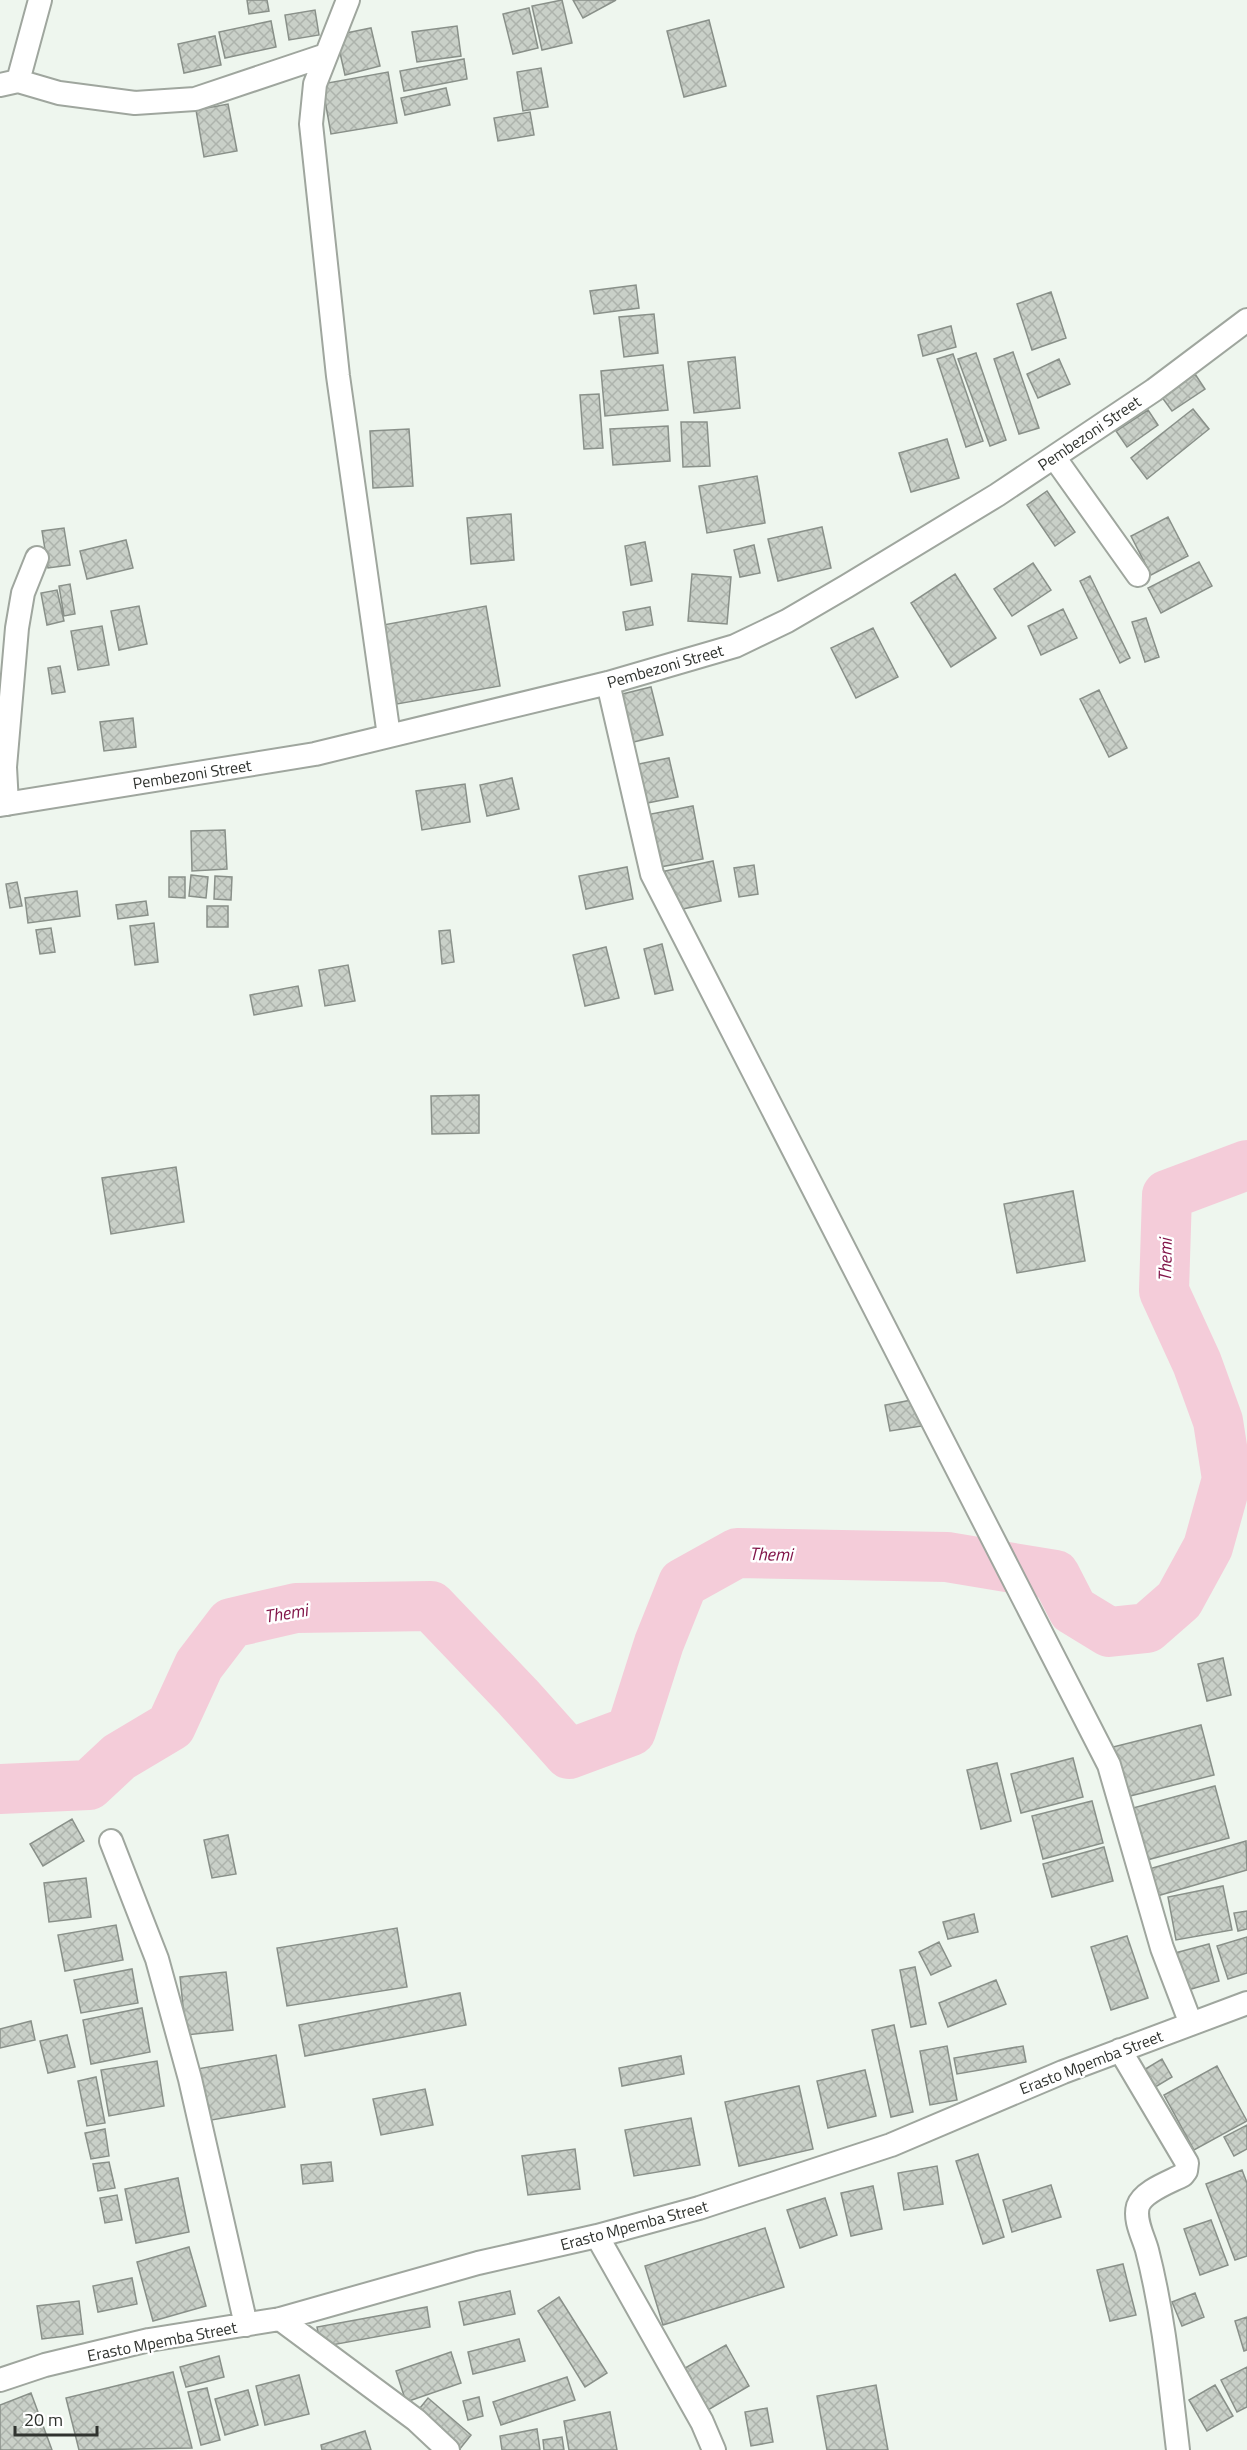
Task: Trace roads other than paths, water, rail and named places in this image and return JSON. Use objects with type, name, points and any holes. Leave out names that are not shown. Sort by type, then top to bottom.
[{"type":"street","points":[[40,0],[9,83],[58,93],[135,103],[195,99],[326,56]]},
{"type":"street","points":[[348,0],[315,84],[311,124],[338,376],[389,736]]},
{"type":"street","name":"Pembezoni Street","points":[[3,804],[315,754],[608,683],[735,646],[787,621],[997,495],[1154,390],[1247,320]]},
{"type":"street","points":[[1054,457],[1138,575]]},
{"type":"street","points":[[3,804],[16,628],[24,593],[37,558]]},
{"type":"street","points":[[608,683],[652,874],[1108,1766],[1158,1937],[1191,2024]]},
{"type":"street","points":[[111,1841],[157,1959],[190,2079],[246,2325]]},
{"type":"street","name":"Erasto Mpemba Street","points":[[0,2380],[45,2365],[149,2340],[280,2319],[478,2263],[597,2236],[699,2208],[891,2145],[1063,2072],[1247,2003]]},
{"type":"street","points":[[1120,2050],[1186,2163],[1186,2171],[1183,2175],[1148,2194],[1138,2204],[1137,2217],[1165,2334],[1178,2450]]},
{"type":"street","points":[[597,2236],[702,2422],[714,2450]]},
{"type":"street","points":[[280,2319],[416,2420],[448,2450]]},
{"type":"waterway","name":"Themi","points":[[0,1789],[89,1785],[119,1757],[171,1726],[199,1665],[231,1623],[296,1608],[431,1606],[569,1754],[631,1731],[659,1643],[683,1583],[737,1553],[947,1557],[1055,1575],[1073,1610],[1109,1632],[1147,1628],[1179,1600],[1208,1547],[1227,1479],[1218,1421],[1197,1363],[1164,1291],[1167,1195],[1247,1165]]}]
